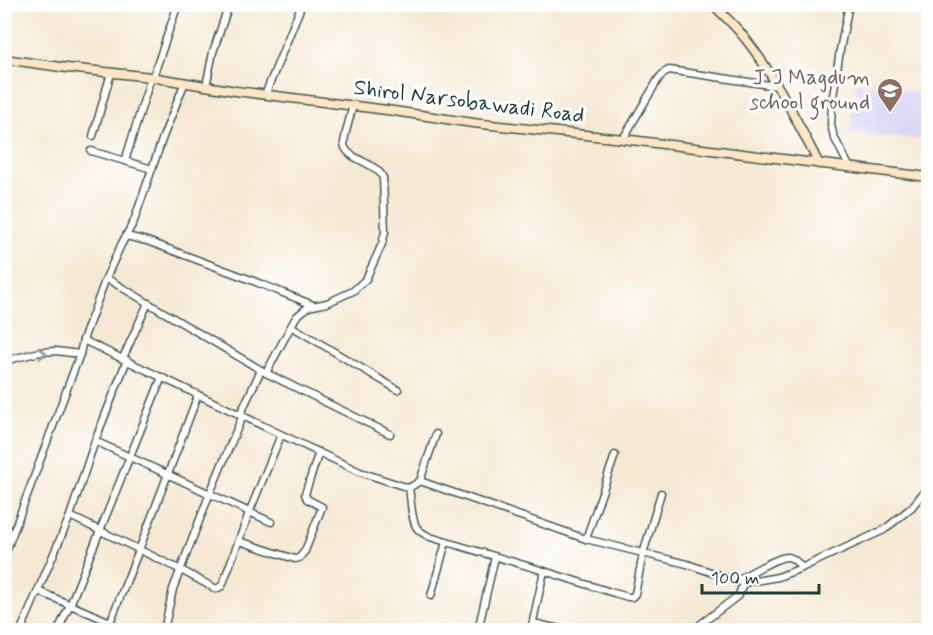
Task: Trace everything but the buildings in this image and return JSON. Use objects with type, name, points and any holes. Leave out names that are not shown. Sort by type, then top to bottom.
[{"type":"main road","points":[[716,8],[739,32],[765,66],[819,164]]},
{"type":"main road","name":"Shirol Narsobawadi Road","points":[[4,59],[152,77],[473,123],[928,177]]},
{"type":"street","points":[[125,161],[178,4]]},
{"type":"street","points":[[206,86],[213,52],[229,4]]},
{"type":"street","points":[[265,95],[302,4]]},
{"type":"street","points":[[716,8],[739,4]]},
{"type":"street","points":[[849,4],[832,103],[831,125],[834,137],[850,168]]},
{"type":"street","points":[[623,140],[659,78],[669,70],[776,86]]},
{"type":"street","points":[[93,136],[111,73]]},
{"type":"street","points":[[4,557],[106,278],[134,221],[185,82]]},
{"type":"street","points":[[164,630],[173,589],[241,416],[263,371],[296,317],[308,307],[335,300],[353,291],[366,279],[377,255],[385,232],[383,182],[377,170],[352,155],[344,144],[352,106]]},
{"type":"street","points":[[91,151],[152,169]]},
{"type":"street","points":[[928,227],[928,257]]},
{"type":"street","points":[[126,237],[147,241],[314,305]]},
{"type":"street","points":[[106,278],[263,371],[390,434]]},
{"type":"street","points":[[21,630],[70,516],[125,359],[148,303]]},
{"type":"street","points":[[291,327],[398,390]]},
{"type":"street","points":[[84,340],[360,472],[409,489]]},
{"type":"street","points":[[4,361],[40,352],[80,354]]},
{"type":"street","points":[[58,630],[162,377]]},
{"type":"street","points":[[108,626],[140,550],[198,395]]},
{"type":"street","points":[[409,489],[420,481],[436,434]]},
{"type":"street","points":[[70,516],[216,589],[220,588],[281,435]]},
{"type":"street","points":[[95,441],[271,522]]},
{"type":"street","points":[[239,541],[295,559],[302,555],[322,507],[307,499],[305,494],[319,452]]},
{"type":"street","points":[[586,539],[615,455]]},
{"type":"street","points":[[420,481],[586,539],[687,564],[743,583],[778,577],[884,531],[927,492]]},
{"type":"street","points":[[409,489],[418,529],[430,537],[628,597],[635,594],[643,554],[661,493]]},
{"type":"street","points":[[431,596],[446,542]]},
{"type":"street","points":[[478,630],[495,557]]},
{"type":"street","points":[[735,582],[749,572],[785,557],[792,558],[802,568]]},
{"type":"street","points":[[531,630],[544,571]]},
{"type":"street","points":[[693,630],[739,595],[743,583]]},
{"type":"street","points":[[38,591],[108,626],[125,630]]},
{"type":"street","points":[[532,623],[564,630]]},
{"type":"shaded area","name":"J J Magdum school ground","points":[[856,83],[928,94],[928,140],[850,134]]},
{"type":"place","name":"J J Magdum school ground","points":[[890,114]]}]
